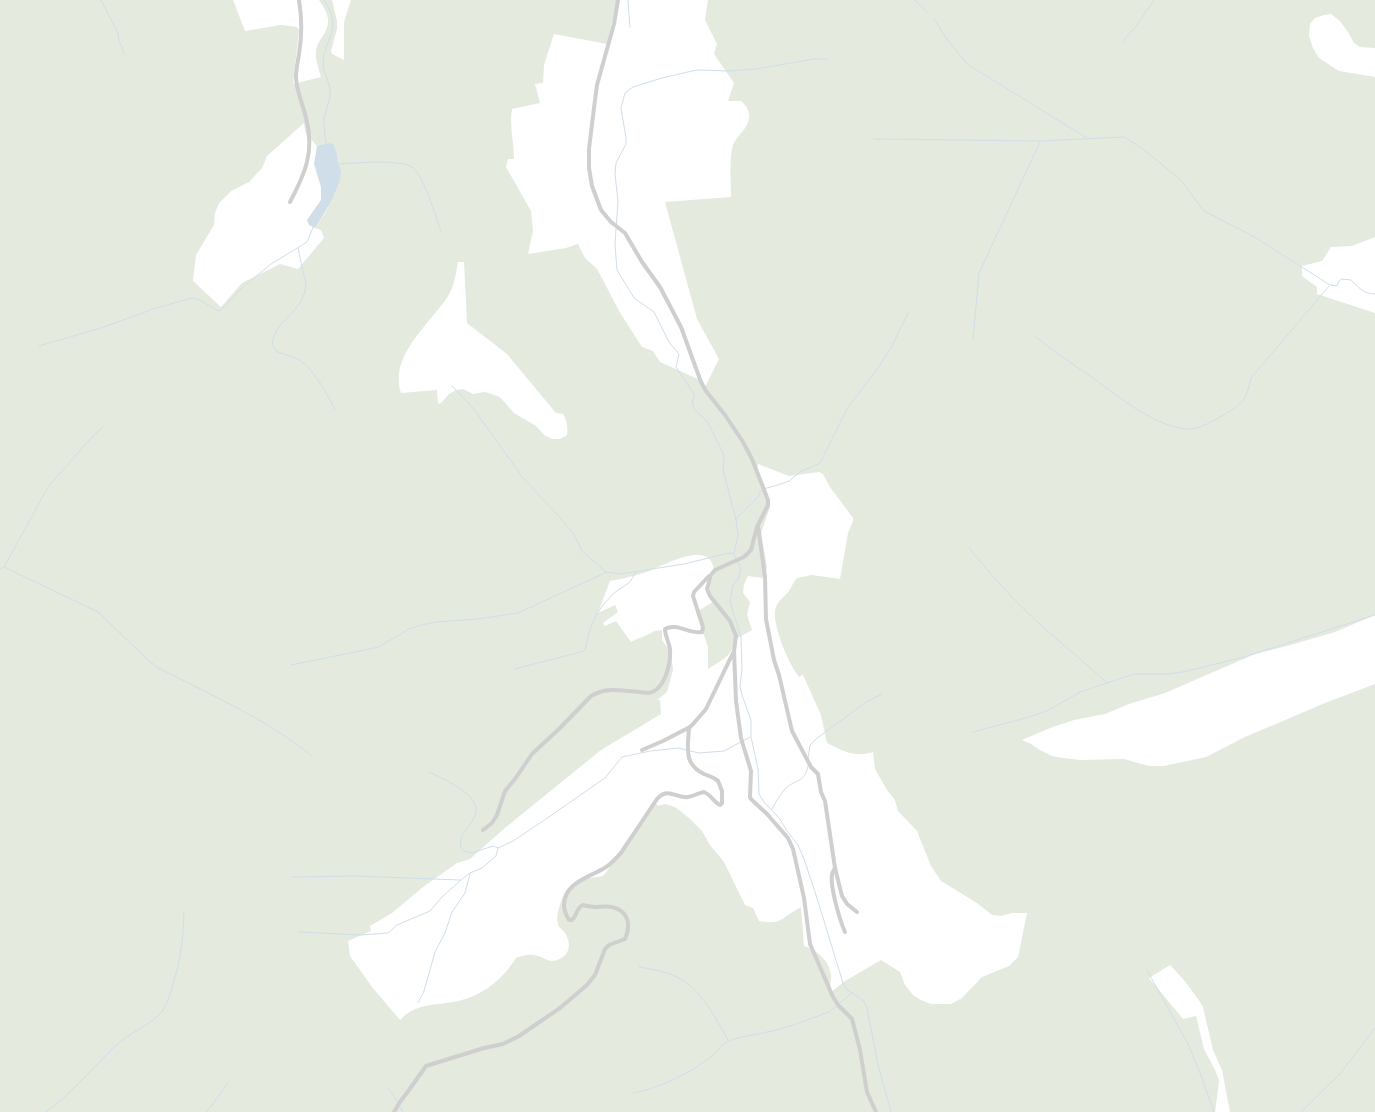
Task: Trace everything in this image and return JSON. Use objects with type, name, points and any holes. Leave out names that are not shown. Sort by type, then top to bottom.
[{"type":"street","points":[[290,202],[302,180],[308,161],[309,134],[296,80],[301,33],[299,0]]},
{"type":"street","points":[[483,830],[495,819],[505,791],[532,754],[591,696],[608,689],[649,693],[656,691],[661,686],[670,657],[665,629],[674,627],[698,633],[703,631],[693,594],[717,569],[747,555],[752,547],[758,524],[768,503],[752,459],[743,442],[701,382],[681,327],[660,287],[624,233],[601,210],[592,186],[589,150],[594,100],[614,24],[618,0]]},
{"type":"street","points":[[758,524],[765,577],[766,619],[774,660],[780,675],[792,730],[811,767],[818,774],[821,792],[825,800],[835,868],[842,896],[847,904],[857,912]]},
{"type":"street","points":[[711,574],[707,589],[710,596],[733,626],[736,636],[734,651],[737,713],[743,746],[751,771],[750,797],[788,838],[794,850],[804,898],[810,944],[833,997],[852,1019],[860,1050],[867,1092],[876,1112]]},
{"type":"street","points":[[642,750],[689,728],[698,719],[706,709],[734,651]]},
{"type":"street","points":[[394,1112],[426,1066],[503,1044],[519,1036],[560,1008],[587,985],[597,972],[605,949],[609,945],[625,939],[629,927],[628,918],[623,913],[612,907],[583,905],[579,908],[574,919],[569,920],[564,907],[566,895],[574,884],[608,866],[615,860],[657,798],[661,795],[668,793],[687,797],[704,792],[721,805],[722,791],[718,781],[699,771],[689,760],[687,754],[689,728]]},
{"type":"street","points":[[835,868],[831,874],[833,892],[845,932]]},
{"type":"shaded area","points":[[0,0],[233,0],[245,31],[281,25],[297,27],[299,30],[293,84],[321,77],[316,50],[326,31],[328,18],[319,0],[332,0],[337,29],[331,51],[332,54],[344,60],[344,22],[351,0],[617,0],[607,44],[554,34],[544,65],[543,83],[535,84],[540,103],[512,109],[514,159],[508,159],[506,167],[531,211],[533,231],[528,254],[566,248],[578,244],[585,258],[597,269],[619,311],[642,347],[653,351],[660,362],[700,380],[704,389],[719,359],[697,319],[665,202],[731,197],[733,145],[747,125],[749,115],[747,108],[741,101],[728,101],[734,83],[714,54],[717,44],[705,20],[708,0],[1375,0],[1375,48],[1360,47],[1354,43],[1340,21],[1331,14],[1315,18],[1310,24],[1309,36],[1319,58],[1339,71],[1375,77],[1375,237],[1352,246],[1331,247],[1322,261],[1302,266],[1302,276],[1317,287],[1317,294],[1375,313],[1375,615],[1335,632],[1255,654],[1165,693],[1129,704],[1105,714],[1074,720],[1022,740],[1052,756],[1080,760],[1124,759],[1149,766],[1164,766],[1206,757],[1245,737],[1375,684],[1375,1112],[1230,1112],[1222,1070],[1213,1050],[1203,1007],[1184,980],[1170,965],[1149,978],[1183,1019],[1196,1016],[1204,1049],[1219,1080],[1215,1112],[0,1112]],"holes":[[[304,123],[305,132],[317,146],[328,143],[335,148],[341,170],[337,189],[315,228],[321,230],[324,238],[298,269],[280,264],[242,283],[221,307],[193,281],[196,255],[214,225],[215,213],[219,203],[231,191],[249,182],[262,168],[267,156]],[[458,262],[464,262],[467,323],[507,354],[556,413],[563,414],[567,424],[567,435],[560,439],[552,439],[544,435],[536,426],[514,413],[500,397],[485,392],[473,394],[463,389],[456,390],[438,404],[437,390],[401,393],[400,366],[406,353],[448,296]],[[758,464],[789,476],[819,472],[823,474],[830,487],[853,518],[848,533],[840,579],[812,575],[797,578],[777,605],[775,614],[778,632],[786,653],[799,677],[803,675],[821,715],[827,743],[855,754],[873,752],[875,769],[895,800],[898,811],[917,831],[931,866],[941,881],[977,903],[992,915],[1001,916],[1012,913],[1027,913],[1018,957],[1009,966],[982,977],[962,998],[951,1004],[931,1004],[913,995],[905,985],[900,972],[881,960],[845,981],[830,993],[831,976],[828,966],[818,953],[804,946],[801,907],[778,921],[759,921],[753,908],[745,905],[724,862],[710,845],[702,831],[675,807],[665,804],[658,806],[655,802],[603,876],[576,882],[571,885],[563,896],[557,922],[568,939],[566,955],[555,961],[532,955],[516,958],[505,973],[483,991],[467,999],[420,1007],[406,1014],[400,1020],[372,987],[350,956],[348,941],[371,931],[370,926],[392,913],[423,887],[457,863],[470,859],[506,827],[601,750],[661,714],[660,700],[657,700],[667,692],[673,670],[671,652],[662,640],[662,630],[654,631],[631,642],[616,621],[605,626],[603,623],[618,612],[615,605],[598,613],[610,581],[644,573],[681,558],[701,555],[709,558],[714,571],[709,588],[710,597],[713,602],[696,612],[708,647],[708,669],[729,654],[734,640],[752,630],[747,615],[750,602],[743,593],[744,584],[748,576],[764,578],[767,567],[761,533],[770,507],[757,469]]]},
{"type":"shaded area","points":[[328,143],[333,144],[337,154],[341,170],[340,178],[331,201],[315,228],[309,225],[307,220],[321,200],[321,187],[314,164],[317,146]]},
{"type":"waterway","points":[[101,0],[118,33],[125,55]]},
{"type":"waterway","points":[[324,0],[333,19],[332,33],[324,54],[323,63],[330,90],[330,98],[324,120],[326,144]]},
{"type":"waterway","points":[[628,0],[630,27]]},
{"type":"waterway","points":[[914,0],[927,12]]},
{"type":"waterway","points":[[1123,41],[1137,25],[1154,0]]},
{"type":"waterway","points":[[934,19],[946,38],[967,64],[1087,138]]},
{"type":"waterway","points":[[827,59],[814,59],[756,69],[692,71],[633,87],[625,93],[621,108],[626,144],[616,163],[615,174],[618,201],[615,244],[617,270],[634,298],[654,312],[669,342],[679,354],[676,367],[694,394],[692,402],[694,409],[707,421],[724,457],[723,470],[738,535],[734,554],[741,569],[738,579],[733,585],[730,602],[741,637],[742,669],[740,686],[751,720],[751,737],[758,769],[759,794],[798,845],[817,898],[843,983],[846,989],[863,1000],[867,1008],[878,1065],[891,1112]]},
{"type":"waterway","points":[[874,139],[1041,141],[1124,137],[1143,149],[1181,180],[1203,210],[1253,236],[1330,285],[1337,286],[1342,279],[1351,280],[1364,291],[1375,294]]},
{"type":"waterway","points":[[973,340],[979,273],[1040,142]]},
{"type":"waterway","points":[[339,164],[388,162],[412,167],[425,187],[441,231]]},
{"type":"waterway","points":[[39,346],[192,298],[200,300],[220,311],[243,287],[271,264],[307,242],[314,225]]},
{"type":"waterway","points":[[298,248],[306,285],[304,294],[295,309],[279,328],[272,343],[276,351],[294,357],[310,369],[320,382],[335,409]]},
{"type":"waterway","points":[[1036,337],[1134,408],[1160,422],[1185,429],[1194,428],[1203,426],[1220,417],[1242,402],[1247,393],[1251,378],[1329,286]]},
{"type":"waterway","points":[[736,519],[758,497],[763,489],[789,481],[800,472],[820,463],[848,407],[891,348],[908,313]]},
{"type":"waterway","points":[[452,386],[473,408],[523,478],[573,533],[583,552],[606,572]]},
{"type":"waterway","points":[[0,570],[4,567],[48,487],[103,427]]},
{"type":"waterway","points":[[969,548],[1023,608],[1107,683]]},
{"type":"waterway","points":[[291,665],[379,647],[409,629],[421,625],[518,613],[607,572],[620,574],[684,564],[729,553],[734,554]]},
{"type":"waterway","points":[[4,567],[98,612],[157,667],[256,719],[294,742],[312,756]]},
{"type":"waterway","points":[[514,669],[585,650],[595,617],[614,593],[630,582],[636,572]]},
{"type":"waterway","points":[[973,732],[1049,710],[1080,692],[1134,674],[1183,672],[1244,657],[1375,615]]},
{"type":"waterway","points":[[808,759],[810,745],[816,739],[866,702],[882,694]]},
{"type":"waterway","points":[[690,751],[699,753],[724,751],[750,737]]},
{"type":"waterway","points":[[429,772],[461,789],[470,797],[475,805],[474,819],[465,831],[460,844],[463,851],[472,853],[493,846],[498,848],[513,841],[605,778],[622,757],[650,751],[679,748],[686,750]]},
{"type":"waterway","points":[[772,809],[786,788],[805,775],[808,766]]},
{"type":"waterway","points":[[299,932],[360,935],[388,933],[397,925],[430,911],[461,880],[470,873],[482,868],[496,856],[498,848]]},
{"type":"waterway","points":[[418,1003],[424,991],[435,952],[445,933],[452,912],[465,893],[470,874]]},
{"type":"waterway","points":[[292,877],[354,876],[460,880]]},
{"type":"waterway","points":[[46,1112],[73,1089],[115,1046],[162,1012],[168,1000],[178,968],[184,912]]},
{"type":"waterway","points":[[639,967],[667,973],[677,977],[693,988],[707,1004],[728,1040]]},
{"type":"waterway","points":[[1147,970],[1189,1046],[1214,1112]]},
{"type":"waterway","points":[[840,1003],[852,993]]},
{"type":"waterway","points":[[633,1093],[654,1088],[685,1074],[704,1062],[729,1041],[791,1026],[829,1012],[837,1006]]},
{"type":"waterway","points":[[1302,1111],[1339,1075],[1375,1028]]},
{"type":"waterway","points":[[207,1112],[228,1083]]},
{"type":"waterway","points":[[388,1088],[403,1112]]}]
